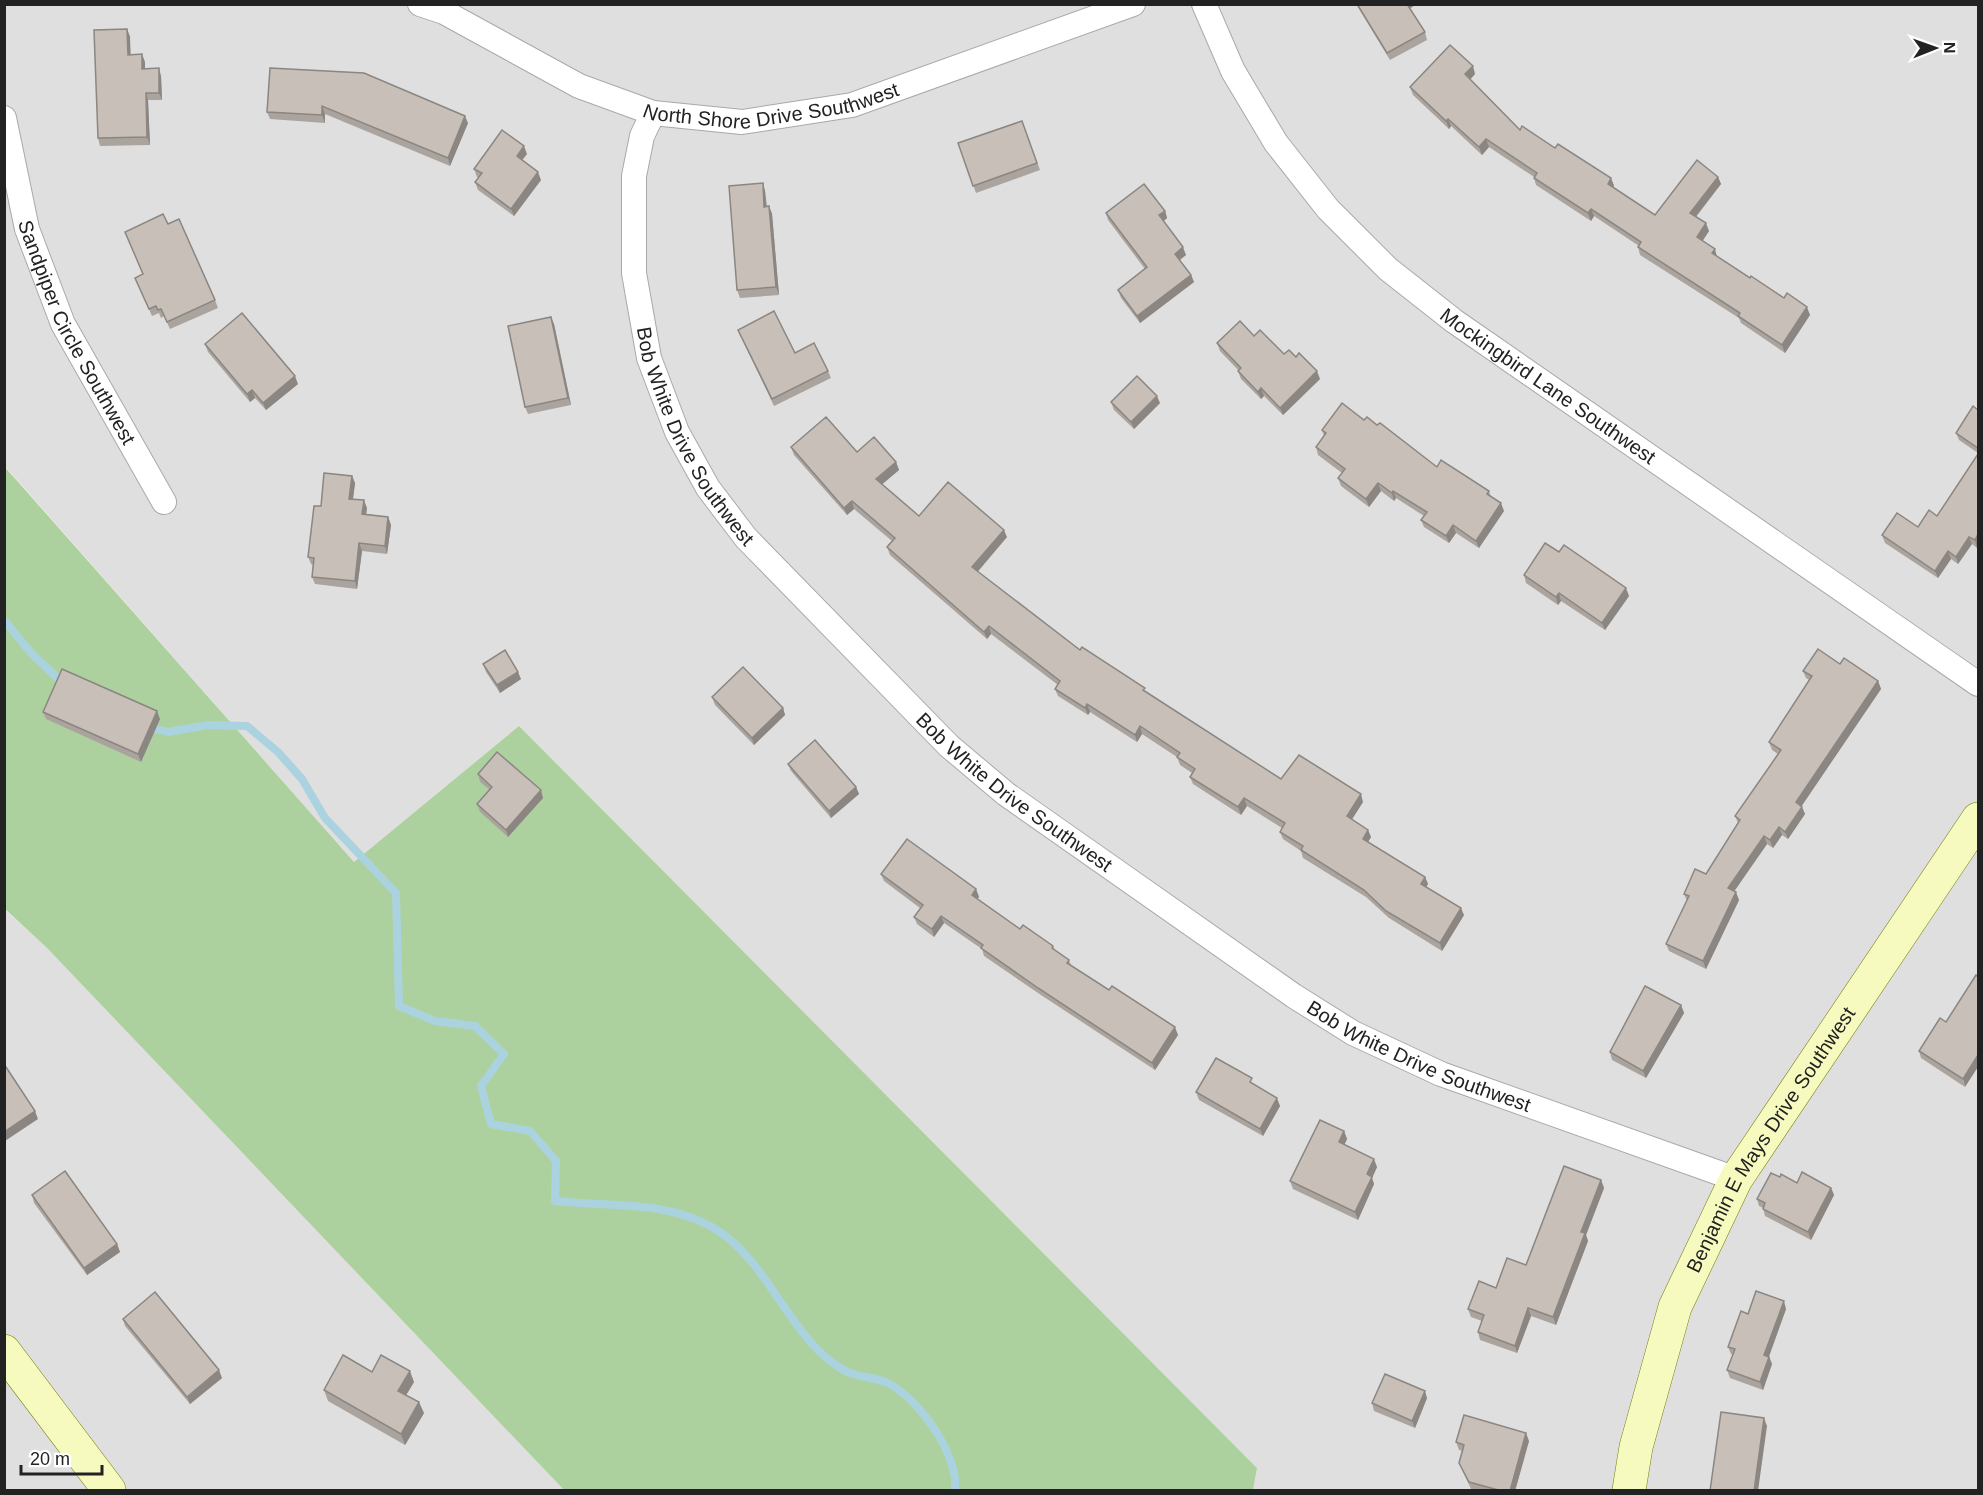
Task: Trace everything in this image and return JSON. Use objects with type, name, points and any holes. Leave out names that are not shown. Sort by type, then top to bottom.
[{"type":"street","name":"North Shore Drive Southwest","points":[[420,4],[444,12],[579,86],[653,113],[742,122],[852,105],[1132,4]]},
{"type":"street","name":"Mockingbird Lane Southwest","points":[[1204,4],[1233,71],[1276,143],[1328,209],[1388,269],[1454,321],[1978,684]]},
{"type":"street","name":"Bob White Drive Southwest","points":[[653,113],[642,136],[634,176],[633,273],[649,358],[677,432],[708,488],[746,538],[949,746],[1006,794],[1294,996],[1353,1033],[1441,1074],[1736,1179]]},
{"type":"street","name":"Sandpiper Circle Southwest","points":[[4,118],[27,229],[63,324],[164,502]]},
{"type":"street","name":"Benjamin E Mays Drive Southwest","points":[[1629,1491],[1636,1447],[1675,1307],[1736,1179],[1978,819]]},
{"type":"street","points":[[4,1351],[109,1491]]},
{"type":"shaded area","points":[[4,5],[1978,5],[1978,1490],[1253,1490],[1257,1468],[519,726],[354,862],[5,466]]},
{"type":"shaded area","points":[[4,909],[47,948],[564,1490],[5,1490]]},
{"type":"green space","points":[[4,466],[354,862],[519,726],[1257,1468],[1253,1490],[564,1490],[47,948],[5,909]]},
{"type":"building","points":[[1357,4],[1407,4],[1425,32],[1387,53]]},
{"type":"building","points":[[127,29],[128,55],[142,54],[142,69],[159,68],[159,93],[146,93],[147,137],[98,138],[94,30]]},
{"type":"building","points":[[1450,45],[1473,66],[1465,74],[1520,130],[1522,126],[1555,148],[1558,144],[1611,178],[1608,184],[1655,215],[1697,160],[1718,177],[1690,213],[1706,223],[1697,237],[1715,249],[1712,253],[1750,278],[1751,276],[1784,298],[1787,293],[1807,307],[1782,345],[1738,316],[1740,313],[1638,247],[1641,242],[1591,209],[1588,213],[1534,178],[1537,173],[1486,139],[1479,147],[1448,119],[1446,121],[1410,87]]},
{"type":"building","points":[[270,68],[364,73],[465,116],[448,158],[322,106],[322,115],[267,112]]},
{"type":"building","points":[[1022,121],[1037,163],[973,186],[958,143]]},
{"type":"building","points":[[502,130],[524,146],[517,156],[538,172],[511,209],[475,182],[482,173],[474,169]]},
{"type":"building","points":[[763,183],[764,207],[769,206],[776,287],[737,290],[729,186]]},
{"type":"building","points":[[1144,184],[1165,211],[1159,215],[1183,247],[1175,254],[1191,275],[1137,316],[1118,290],[1147,267],[1106,213]]},
{"type":"building","points":[[163,214],[168,224],[179,219],[215,300],[167,322],[161,309],[158,310],[156,306],[149,309],[135,278],[143,274],[125,232]]},
{"type":"building","points":[[774,311],[795,353],[814,343],[828,371],[772,399],[738,330]]},
{"type":"building","points":[[242,313],[295,376],[263,403],[252,390],[247,394],[205,344]]},
{"type":"building","points":[[551,317],[568,398],[525,407],[508,326]]},
{"type":"building","points":[[1240,321],[1254,336],[1260,330],[1284,354],[1289,350],[1296,357],[1299,353],[1317,371],[1280,408],[1261,388],[1258,392],[1238,371],[1241,368],[1217,343]]},
{"type":"building","points":[[1137,376],[1157,396],[1131,422],[1111,402]]},
{"type":"building","points":[[1342,403],[1364,420],[1367,417],[1377,425],[1380,423],[1437,467],[1441,460],[1489,491],[1487,494],[1501,503],[1476,541],[1453,525],[1446,536],[1421,520],[1427,512],[1378,483],[1366,499],[1338,478],[1345,469],[1316,447],[1326,433],[1322,430]]},
{"type":"building","points":[[1973,406],[1978,410],[1978,448],[1956,433]]},
{"type":"building","points":[[826,417],[857,452],[874,437],[896,462],[876,479],[919,516],[948,482],[1004,530],[972,567],[1080,650],[1082,647],[1145,688],[1143,690],[1281,779],[1299,755],[1361,794],[1347,816],[1368,830],[1363,839],[1425,877],[1421,884],[1461,908],[1440,943],[1386,911],[1364,890],[1301,850],[1303,846],[1280,832],[1285,823],[1244,798],[1238,807],[1190,777],[1195,769],[1177,757],[1180,753],[1140,726],[1135,735],[1087,704],[1085,708],[1055,689],[1060,681],[989,626],[984,632],[887,547],[895,538],[852,501],[844,508],[791,447]]},
{"type":"building","points":[[1978,454],[1978,534],[1975,540],[1969,537],[1956,557],[1948,551],[1935,571],[1882,535],[1897,513],[1918,527],[1929,510],[1937,516]]},
{"type":"building","points":[[324,473],[352,476],[349,499],[364,500],[362,514],[388,517],[385,546],[359,543],[355,581],[312,577],[314,558],[308,557],[314,506],[321,506]]},
{"type":"building","points":[[1545,543],[1559,552],[1564,545],[1626,588],[1602,623],[1559,593],[1556,597],[1524,575]]},
{"type":"building","points":[[1818,649],[1840,664],[1844,658],[1878,681],[1796,802],[1802,807],[1785,832],[1779,827],[1770,840],[1764,836],[1728,888],[1736,892],[1703,961],[1666,944],[1689,896],[1684,894],[1695,869],[1706,874],[1740,820],[1735,816],[1781,750],[1769,742],[1812,676],[1803,671]]},
{"type":"building","points":[[505,650],[518,672],[497,685],[483,664]]},
{"type":"building","points":[[743,667],[783,708],[752,738],[712,697]]},
{"type":"building","points":[[62,669],[157,711],[138,754],[43,712]]},
{"type":"building","points":[[815,740],[856,787],[829,811],[788,764]]},
{"type":"building","points":[[497,752],[541,790],[506,830],[477,804],[492,787],[478,774]]},
{"type":"building","points":[[907,839],[976,889],[972,895],[1020,929],[1023,925],[1053,946],[1052,948],[1069,960],[1067,963],[1109,990],[1112,986],[1175,1027],[1152,1063],[1038,988],[981,948],[983,945],[941,916],[932,929],[914,917],[923,905],[881,874]]},
{"type":"building","points":[[1976,975],[1978,977],[1978,1055],[1963,1079],[1919,1051],[1940,1018],[1946,1022]]},
{"type":"building","points":[[1645,986],[1681,1005],[1643,1071],[1610,1052]]},
{"type":"building","points":[[1216,1058],[1252,1078],[1250,1082],[1277,1098],[1260,1129],[1196,1092]]},
{"type":"building","points":[[4,1064],[35,1111],[4,1132]]},
{"type":"building","points":[[1320,1120],[1344,1131],[1339,1142],[1374,1159],[1367,1174],[1372,1177],[1355,1212],[1290,1181]]},
{"type":"building","points":[[1564,1166],[1601,1180],[1581,1232],[1585,1233],[1553,1317],[1528,1308],[1515,1346],[1478,1332],[1484,1315],[1468,1309],[1479,1281],[1496,1288],[1507,1258],[1526,1265]]},
{"type":"building","points":[[65,1171],[117,1244],[84,1268],[32,1195]]},
{"type":"building","points":[[1802,1172],[1831,1188],[1808,1232],[1763,1209],[1765,1203],[1757,1199],[1771,1173],[1780,1177],[1781,1174],[1797,1183]]},
{"type":"building","points":[[1756,1291],[1784,1301],[1764,1355],[1769,1357],[1760,1382],[1727,1370],[1735,1349],[1728,1347],[1741,1311],[1748,1314]]},
{"type":"building","points":[[155,1292],[219,1370],[187,1397],[123,1319]]},
{"type":"building","points":[[343,1355],[372,1372],[381,1355],[410,1371],[398,1391],[419,1402],[401,1434],[324,1390]]},
{"type":"building","points":[[1385,1374],[1425,1391],[1412,1421],[1372,1403]]},
{"type":"building","points":[[1721,1412],[1764,1418],[1754,1491],[1710,1491]]},
{"type":"building","points":[[1464,1415],[1526,1433],[1510,1491],[1469,1482],[1459,1463],[1464,1445],[1456,1442]]},
{"type":"waterway","points":[[4,620],[31,653],[65,685]]},
{"type":"waterway","points":[[145,726],[168,732],[208,725],[247,726],[278,752],[302,779],[325,818],[396,893],[399,1006],[435,1021],[475,1026],[504,1054],[481,1086],[491,1124],[530,1131],[556,1161],[555,1201],[635,1206],[674,1212],[712,1227],[728,1238],[756,1267],[802,1332],[822,1354],[848,1372],[888,1383],[900,1391],[924,1415],[935,1429],[951,1461],[955,1476],[955,1490]]}]
